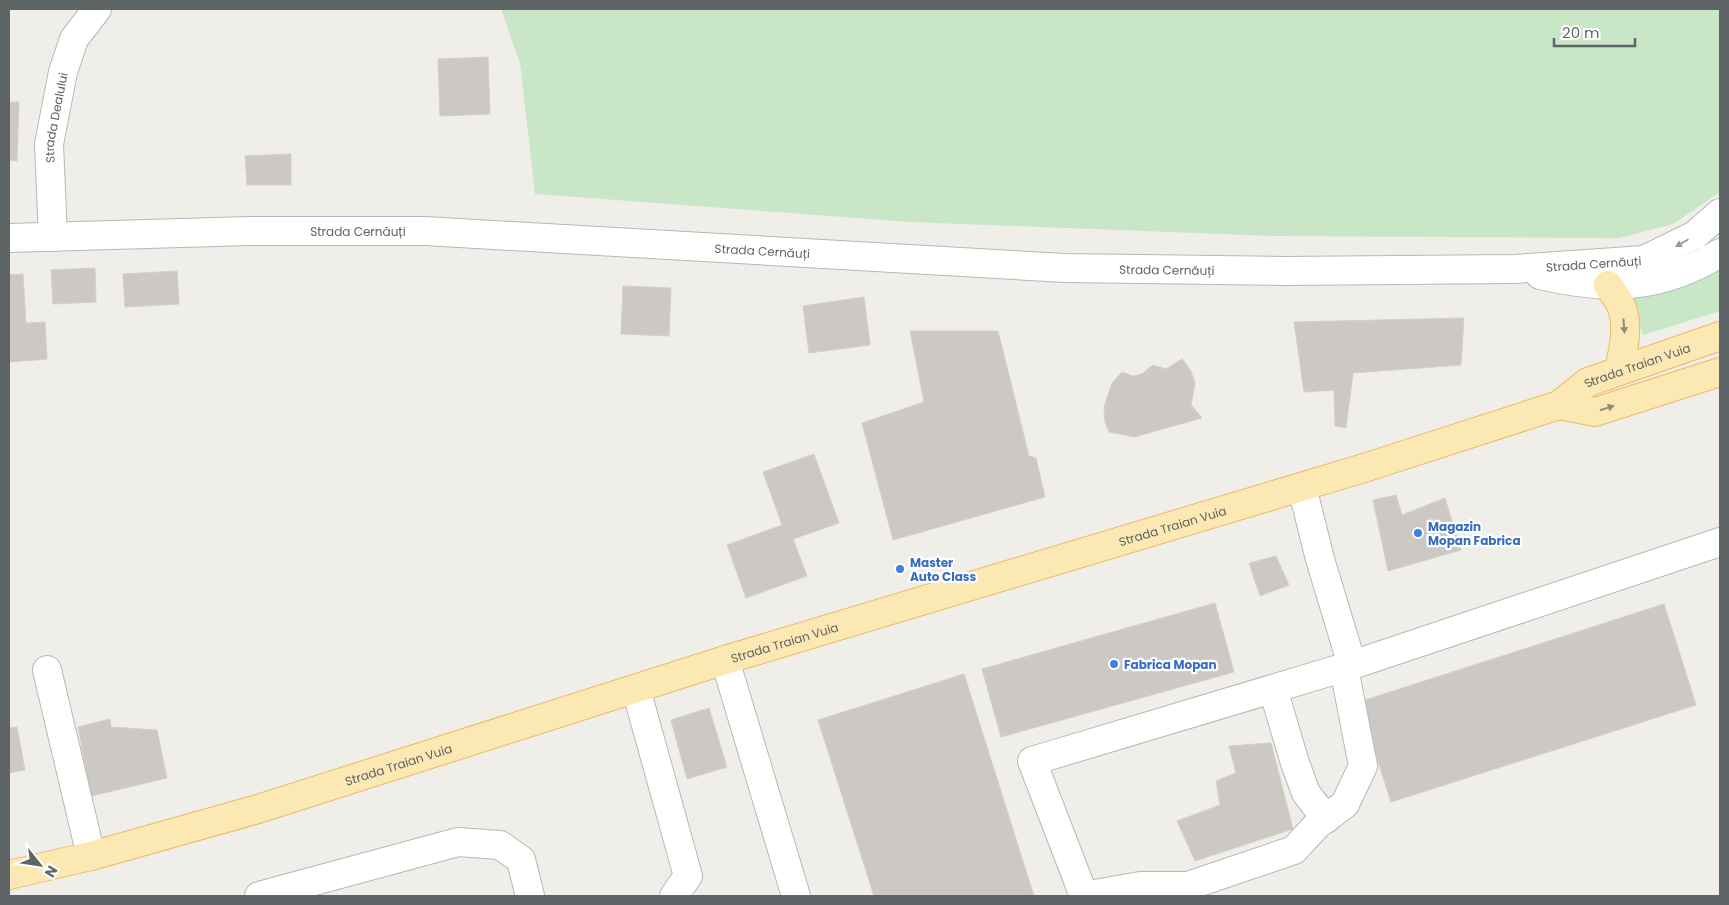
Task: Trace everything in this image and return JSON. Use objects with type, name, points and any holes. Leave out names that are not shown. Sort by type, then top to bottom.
[{"type":"main road","points":[[1608,285],[1622,309],[1625,329],[1624,347],[1619,370]]},
{"type":"main road","name":"Strada Traian Vuia","points":[[9,875],[91,856],[258,809],[725,660],[1302,487],[1559,405],[1588,382],[1720,336]]},
{"type":"main road","name":"Strada Traian Vuia","points":[[1559,405],[1595,412],[1720,372]]},
{"type":"street","name":"Strada Dealului","points":[[53,237],[49,144],[63,72],[74,39],[97,9]]},
{"type":"street","name":"Strada Cernăuți","points":[[9,238],[250,231],[425,231],[1065,268],[1284,271],[1514,269],[1644,260],[1695,235],[1720,213]]},
{"type":"street","name":"Strada Cernăuți","points":[[1514,269],[1578,283],[1608,285],[1647,282],[1668,278],[1697,266],[1720,253]]},
{"type":"street","points":[[1302,487],[1348,666],[1363,766],[1346,804],[1326,819],[1294,850],[1188,886],[1140,886],[1084,896],[1032,761],[1348,666],[1720,542]]},
{"type":"street","points":[[725,660],[796,896]]},
{"type":"street","points":[[47,670],[91,856]]},
{"type":"street","points":[[636,689],[688,876],[674,896]]},
{"type":"street","points":[[1273,689],[1306,793],[1326,819]]},
{"type":"street","points":[[259,896],[458,842],[500,845],[521,860],[530,896]]},
{"type":"green space","points":[[501,9],[1720,9],[1720,192],[1673,224],[1619,238],[1271,236],[910,222],[535,194],[520,63]]},
{"type":"green space","points":[[1720,259],[1720,311],[1643,335],[1632,299],[1695,279]]},
{"type":"building","points":[[488,57],[490,114],[440,116],[438,59]]},
{"type":"building","points":[[9,102],[19,102],[17,161],[9,160]]},
{"type":"building","points":[[291,154],[291,185],[247,185],[245,156]]},
{"type":"building","points":[[95,268],[96,302],[53,304],[51,270]]},
{"type":"building","points":[[177,271],[179,304],[125,307],[123,274]]},
{"type":"building","points":[[23,274],[26,323],[45,322],[47,359],[9,362],[9,275]]},
{"type":"building","points":[[623,286],[671,288],[669,336],[621,334]]},
{"type":"building","points":[[864,297],[870,345],[809,353],[803,306]]},
{"type":"building","points":[[1464,318],[1461,365],[1353,373],[1346,428],[1335,426],[1334,390],[1304,392],[1294,322]]},
{"type":"building","points":[[910,331],[998,331],[1029,456],[1036,458],[1045,497],[893,540],[862,423],[924,402]]},
{"type":"building","points":[[1182,359],[1191,371],[1195,383],[1191,405],[1202,418],[1134,437],[1109,432],[1105,422],[1104,407],[1112,383],[1122,372],[1133,376],[1142,374],[1153,365],[1166,369]]},
{"type":"building","points":[[814,454],[839,523],[793,539],[807,576],[746,598],[727,545],[782,525],[763,472]]},
{"type":"building","name":"Magazin Mopan Fabrica","points":[[1396,495],[1402,515],[1445,498],[1461,550],[1388,571],[1373,500]]},
{"type":"building","points":[[1276,556],[1289,585],[1260,596],[1249,563]]},
{"type":"building","points":[[1215,603],[1234,672],[1001,737],[982,669]]},
{"type":"building","points":[[1664,604],[1696,705],[1391,802],[1359,702]]},
{"type":"building","points":[[964,674],[1034,896],[874,896],[818,720]]},
{"type":"building","points":[[709,708],[727,767],[687,779],[671,720]]},
{"type":"building","points":[[110,719],[111,727],[157,730],[167,778],[91,796],[78,727]]},
{"type":"building","points":[[17,727],[25,770],[9,773],[9,728]]},
{"type":"building","points":[[1271,743],[1293,829],[1195,861],[1177,821],[1220,805],[1216,781],[1236,773],[1229,746]]},
{"type":"place","name":"Magazin Mopan Fabrica","points":[[1418,533]]},
{"type":"place","name":"Master Auto Class","points":[[900,569]]},
{"type":"place","name":"Fabrica Mopan","points":[[1114,664]]}]
